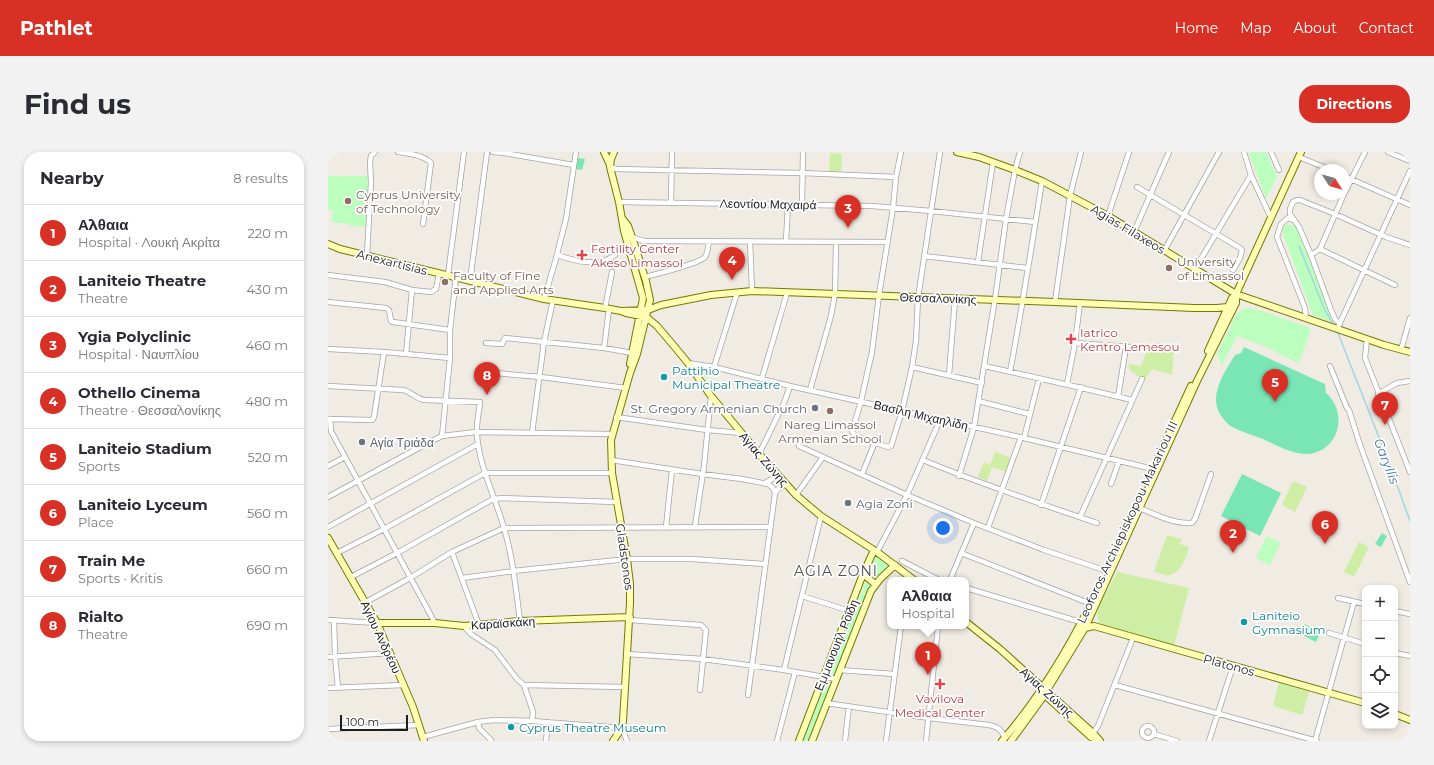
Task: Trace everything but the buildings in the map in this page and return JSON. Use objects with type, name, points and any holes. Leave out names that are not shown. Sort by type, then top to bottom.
[{"type":"main road","points":[[604,152],[610,167]]},
{"type":"main road","name":"Gladstonos","points":[[614,152],[610,167],[619,202],[624,231],[643,294],[637,354],[611,434],[610,451],[612,473],[630,584],[622,728],[614,741]]},
{"type":"main road","name":"Agias Filaxeos","points":[[957,152],[980,155],[993,162],[1042,181],[1108,216],[1236,294],[1306,318],[1339,327],[1367,339],[1410,352]]},
{"type":"main road","name":"Leoforos Archiepiskopou Makariou III","points":[[1006,740],[1044,691],[1085,628],[1140,508],[1232,298],[1236,294],[1300,154]]},
{"type":"main road","name":"Gladstonos","points":[[622,218],[632,237],[645,277],[650,300],[647,313],[632,353],[630,373]]},
{"type":"main road","name":"Anexartisias","points":[[328,244],[340,249],[439,274],[553,300],[624,312],[626,310],[640,313]]},
{"type":"main road","name":"Θεσσαλονίκης","points":[[647,313],[660,304],[711,295],[752,291],[878,295],[918,298],[995,299],[1217,308],[1228,307]]},
{"type":"main road","name":"Leoforos Archiepiskopou Makariou III","points":[[1044,691],[1107,571],[1153,469],[1236,303],[1236,294]]},
{"type":"main road","points":[[650,300],[656,304],[660,304],[653,314],[653,318],[657,326]]},
{"type":"main road","points":[[1217,308],[1223,318]]},
{"type":"main road","points":[[624,312],[640,329],[648,324],[657,326]]},
{"type":"main road","name":"Αγίας Ζώνης","points":[[640,313],[647,313],[688,363],[711,396],[759,454],[796,495],[821,516],[895,565],[907,577]]},
{"type":"main road","name":"Αγίου Ανδρέου","points":[[328,538],[377,622],[404,685],[423,739]]},
{"type":"main road","name":"Εμμανουήλ Ροΐδη","points":[[799,741],[863,574],[876,551]]},
{"type":"main road","points":[[812,741],[865,605],[876,584],[895,565]]},
{"type":"main road","points":[[863,574],[876,584]]},
{"type":"main road","name":"Καραϊσκάκη","points":[[377,622],[435,623],[464,626],[520,621],[629,618]]},
{"type":"main road","points":[[1090,618],[1094,626]]},
{"type":"main road","name":"Αγίας Ζώνης","points":[[969,624],[1000,649],[1091,737],[1099,741]]},
{"type":"main road","name":"Platonos","points":[[1085,628],[1094,626],[1362,702]]},
{"type":"main road","name":"Αγίας Ζώνης","points":[[1044,691],[1092,733],[1099,741]]},
{"type":"main road","points":[[1398,715],[1410,720]]},
{"type":"street","points":[[367,255],[370,162],[371,156],[375,152]]},
{"type":"street","points":[[398,152],[408,152],[429,160],[431,163],[423,224]]},
{"type":"street","points":[[448,275],[464,152]]},
{"type":"street","points":[[470,280],[487,152]]},
{"type":"street","points":[[493,152],[574,165]]},
{"type":"street","points":[[544,298],[566,219],[576,152]]},
{"type":"street","points":[[672,152],[672,202]]},
{"type":"street","points":[[802,205],[803,152]]},
{"type":"street","points":[[901,152],[878,295],[872,352],[861,401],[852,431],[852,434],[857,437],[888,447],[891,446],[893,442],[912,367],[916,341],[918,298],[940,152]]},
{"type":"street","points":[[960,476],[974,427],[995,299],[1006,219],[1015,170],[1020,152]]},
{"type":"street","points":[[1055,302],[1070,196],[1081,152]]},
{"type":"street","points":[[1108,216],[1129,152]]},
{"type":"street","points":[[1134,232],[1169,152]]},
{"type":"street","points":[[1164,251],[1219,152]]},
{"type":"street","points":[[1271,152],[1278,170]]},
{"type":"street","points":[[1364,152],[1351,179],[1410,205]]},
{"type":"street","points":[[1388,152],[1410,161]]},
{"type":"street","points":[[1245,153],[1252,175],[1271,218]]},
{"type":"street","points":[[1300,154],[1319,164]]},
{"type":"street","points":[[978,262],[993,162]]},
{"type":"street","points":[[610,167],[616,169],[802,173],[896,177]]},
{"type":"street","points":[[1339,327],[1380,234],[1410,171]]},
{"type":"street","points":[[1195,269],[1252,175]]},
{"type":"street","points":[[1010,372],[1024,301],[1027,268],[1042,181]]},
{"type":"street","points":[[1137,187],[1240,248],[1242,250],[1240,258],[1233,270]]},
{"type":"street","points":[[1339,327],[1331,310],[1311,255],[1299,228],[1290,214],[1290,209],[1293,202],[1297,200],[1410,245]]},
{"type":"street","points":[[1311,255],[1320,249],[1341,200]]},
{"type":"street","name":"Λεοντίου Μαχαιρά","points":[[619,202],[893,208],[931,210],[1035,222]]},
{"type":"street","points":[[786,241],[788,205]]},
{"type":"street","points":[[1293,220],[1288,218],[1283,222],[1277,237],[1304,308],[1306,318]]},
{"type":"street","points":[[632,237],[644,241],[887,242]]},
{"type":"street","points":[[636,250],[644,241]]},
{"type":"street","points":[[645,277],[674,270],[702,260],[706,255],[709,241]]},
{"type":"street","points":[[750,241],[752,291]]},
{"type":"street","points":[[810,390],[831,316],[835,294],[836,242]]},
{"type":"street","points":[[1320,249],[1395,285]]},
{"type":"street","points":[[557,255],[592,263],[611,258],[615,255]]},
{"type":"street","points":[[924,256],[1027,268]]},
{"type":"street","points":[[604,348],[607,308],[612,272]]},
{"type":"street","points":[[328,275],[385,282],[412,290],[431,292],[436,289],[439,274]]},
{"type":"street","points":[[442,436],[450,358],[450,330],[456,277]]},
{"type":"street","points":[[406,354],[412,290]]},
{"type":"street","points":[[714,367],[737,293]]},
{"type":"street","points":[[762,378],[787,293]]},
{"type":"street","points":[[949,375],[955,299]]},
{"type":"street","points":[[532,433],[544,342],[553,300]]},
{"type":"street","points":[[328,302],[386,308],[389,310],[390,321],[450,330]]},
{"type":"street","points":[[1067,384],[1075,343],[1080,303]]},
{"type":"street","points":[[1401,350],[1410,318]]},
{"type":"street","points":[[486,343],[502,344],[505,338],[604,348],[632,353]]},
{"type":"street","points":[[1367,339],[1365,358],[1410,472]]},
{"type":"street","points":[[1075,343],[1144,348]]},
{"type":"street","points":[[1118,397],[1126,347]]},
{"type":"street","points":[[328,349],[450,358]]},
{"type":"street","points":[[384,352],[374,417],[372,420],[329,419],[329,432],[345,457],[435,623]]},
{"type":"street","name":"Βασίλη Μιχαηλίδη","points":[[688,363],[714,367],[790,386],[861,401],[1153,469]]},
{"type":"street","points":[[984,366],[1081,387],[1132,400]]},
{"type":"street","points":[[1330,366],[1349,410],[1410,579]]},
{"type":"street","points":[[912,367],[982,383]]},
{"type":"street","points":[[483,372],[540,377],[626,388]]},
{"type":"street","points":[[988,528],[1022,438],[1039,379]]},
{"type":"street","points":[[1080,517],[1142,379]]},
{"type":"street","points":[[1378,394],[1397,383],[1410,382]]},
{"type":"street","points":[[328,386],[408,391],[420,399],[480,402],[476,432],[478,444],[485,473],[504,528],[513,571],[520,621]]},
{"type":"street","points":[[759,454],[784,403],[790,386]]},
{"type":"street","points":[[1041,505],[1081,387]]},
{"type":"street","points":[[695,526],[711,396]]},
{"type":"street","points":[[978,401],[1029,414]]},
{"type":"street","points":[[616,418],[742,433]]},
{"type":"street","points":[[876,551],[907,495],[940,420]]},
{"type":"street","points":[[328,497],[442,436],[476,432],[611,434]]},
{"type":"street","points":[[862,474],[875,442]]},
{"type":"street","points":[[328,527],[478,444]]},
{"type":"street","points":[[800,446],[907,495],[974,523],[1044,550],[1107,571]]},
{"type":"street","points":[[328,466],[345,457]]},
{"type":"street","points":[[796,495],[823,457]]},
{"type":"street","points":[[611,460],[672,470],[742,478],[770,485],[776,493]]},
{"type":"street","points":[[923,460],[960,476],[1097,523]]},
{"type":"street","points":[[1111,484],[1119,461]]},
{"type":"street","points":[[666,527],[672,470]]},
{"type":"street","points":[[337,553],[384,529],[485,473],[612,473]]},
{"type":"street","points":[[1140,508],[1165,519],[1187,524],[1192,523],[1195,519],[1211,474]]},
{"type":"street","points":[[765,483],[778,476]]},
{"type":"street","points":[[748,695],[770,527],[776,493],[779,488],[786,484]]},
{"type":"street","points":[[351,577],[397,553],[493,498],[616,502]]},
{"type":"street","points":[[784,670],[821,516]]},
{"type":"street","points":[[951,577],[974,523]]},
{"type":"street","points":[[366,602],[410,578],[452,552],[504,528],[622,528],[695,526],[770,527]]},
{"type":"street","points":[[452,552],[479,625]]},
{"type":"street","points":[[961,553],[1091,604]]},
{"type":"street","points":[[462,578],[627,559],[692,559],[765,564]]},
{"type":"street","points":[[902,561],[931,577]]},
{"type":"street","points":[[969,589],[1081,621]]},
{"type":"street","points":[[802,596],[850,611]]},
{"type":"street","points":[[1338,598],[1362,603]]},
{"type":"street","points":[[1115,685],[1316,741],[1354,602]]},
{"type":"street","points":[[1398,612],[1410,614]]},
{"type":"street","points":[[629,618],[702,625],[704,627],[706,630],[700,690]]},
{"type":"street","points":[[328,620],[377,622]]},
{"type":"street","points":[[334,620],[338,688]]},
{"type":"street","points":[[464,626],[471,634],[495,650],[517,679],[524,685],[533,712],[532,721]]},
{"type":"street","points":[[886,741],[901,629]]},
{"type":"street","points":[[926,741],[938,629]]},
{"type":"street","points":[[1329,633],[1362,643]]},
{"type":"street","points":[[1092,733],[1098,726],[1133,638]]},
{"type":"street","points":[[328,657],[391,654]]},
{"type":"street","points":[[627,654],[703,659],[836,679]]},
{"type":"street","points":[[1398,654],[1410,656]]},
{"type":"street","points":[[1209,741],[1233,666]]},
{"type":"street","points":[[840,670],[894,674]]},
{"type":"street","points":[[778,741],[796,672]]},
{"type":"street","points":[[328,688],[404,685]]},
{"type":"street","points":[[524,685],[625,687]]},
{"type":"street","points":[[826,703],[990,725],[1001,730],[1006,740]]},
{"type":"street","points":[[845,741],[849,706]]},
{"type":"street","points":[[423,739],[478,722],[494,720],[548,722],[622,728],[627,741]]},
{"type":"street","points":[[478,722],[479,728],[493,741]]},
{"type":"street","points":[[546,741],[548,722]]},
{"type":"street","points":[[328,729],[419,725]]},
{"type":"street","points":[[1154,734],[1177,741]]},
{"type":"green space","points":[[1266,152],[1277,177],[1266,199],[1249,153]]},
{"type":"green space","points":[[830,153],[842,154],[841,173],[829,172]]},
{"type":"green space","points":[[578,158],[585,159],[582,170],[576,169]]},
{"type":"green space","name":"Cyprus University of Technology","points":[[328,176],[368,176],[366,227],[350,226],[350,224],[331,222],[333,210],[328,209]]},
{"type":"green space","points":[[1287,224],[1296,226],[1335,323],[1313,315],[1283,234],[1282,230]]},
{"type":"green space","points":[[1246,308],[1259,310],[1311,329],[1299,363],[1280,355],[1274,350],[1237,336],[1221,367],[1217,354],[1237,313]]},
{"type":"green space","points":[[1159,342],[1174,347],[1172,375],[1152,369],[1144,381],[1130,370],[1128,364],[1141,366],[1147,351]]},
{"type":"green space","points":[[1244,347],[1325,384],[1326,393],[1333,401],[1337,410],[1338,420],[1334,438],[1328,445],[1320,451],[1309,454],[1297,453],[1286,450],[1237,429],[1225,421],[1218,410],[1216,402],[1218,386],[1235,355],[1241,353]]},
{"type":"green space","points":[[699,368],[712,370],[706,379],[699,371]]},
{"type":"green space","points":[[995,452],[1011,458],[1006,472],[992,467],[987,481],[978,477],[984,462],[990,465]]},
{"type":"green space","points":[[1242,474],[1281,493],[1260,536],[1221,516]]},
{"type":"green space","points":[[1293,481],[1307,487],[1295,512],[1282,505]]},
{"type":"green space","points":[[1382,533],[1387,536],[1381,547],[1375,544]]},
{"type":"green space","points":[[1167,535],[1182,539],[1180,544],[1189,547],[1180,568],[1174,574],[1164,575],[1154,572]]},
{"type":"green space","points":[[1267,536],[1281,543],[1270,565],[1256,558]]},
{"type":"green space","points":[[1359,542],[1369,547],[1354,577],[1344,572]]},
{"type":"green space","points":[[877,555],[891,565],[878,577],[869,570],[875,556]]},
{"type":"green space","points":[[1117,572],[1189,588],[1174,646],[1105,627],[1100,623],[1097,616],[1098,610]]},
{"type":"green space","points":[[866,582],[871,584],[870,588],[835,674],[830,674],[830,668],[855,604],[857,604]]},
{"type":"green space","name":"Laniteio Gymnasium","points":[[1304,624],[1321,632],[1316,642],[1300,634]]},
{"type":"green space","points":[[826,683],[830,683],[831,685],[809,741],[802,741],[823,687]]},
{"type":"green space","points":[[1279,683],[1309,692],[1302,715],[1273,706]]},
{"type":"waterway","name":"Garyllis","points":[[1299,246],[1324,308],[1332,323]]},
{"type":"waterway","name":"Garyllis","points":[[1338,333],[1391,468],[1410,521]]},
{"type":"place","name":"Cyprus University of Technology","points":[[348,201]]},
{"type":"place","name":"Ygia Polyclinic","points":[[848,228]]},
{"type":"place","name":"Fertility Center Akeso Limassol","points":[[582,255]]},
{"type":"place","name":"University of Limassol","points":[[1169,268]]},
{"type":"place","name":"Othello Cinema","points":[[732,280]]},
{"type":"place","name":"Faculty of Fine and Applied Arts","points":[[445,282]]},
{"type":"place","name":"Iatrico Kentro Lemesou","points":[[1071,339]]},
{"type":"place","name":"Pattihio Municipal Theatre","points":[[664,377]]},
{"type":"place","name":"Rialto","points":[[487,395]]},
{"type":"place","name":"Laniteio Stadium","points":[[1275,402]]},
{"type":"place","name":"St. Gregory Armenian Church","points":[[815,408]]},
{"type":"place","name":"Nareg Limassol Armenian School","points":[[830,411]]},
{"type":"place","name":"Train Me","points":[[1385,425]]},
{"type":"place","name":"Αγία Τριάδα","points":[[362,442]]},
{"type":"place","name":"Agia Zoni","points":[[848,503]]},
{"type":"place","name":"Laniteio Lyceum","points":[[1325,544]]},
{"type":"place","name":"Laniteio Theatre","points":[[1233,553]]},
{"type":"place","name":"Laniteio Gymnasium","points":[[1244,622]]},
{"type":"place","name":"Αλθαια","points":[[928,675]]},
{"type":"place","name":"Vavilova Medical Center","points":[[940,684]]},
{"type":"place","name":"Cyprus Theatre Museum","points":[[511,727]]},
{"type":"district","name":"AGIA ZONI","points":[[836,571]]}]
